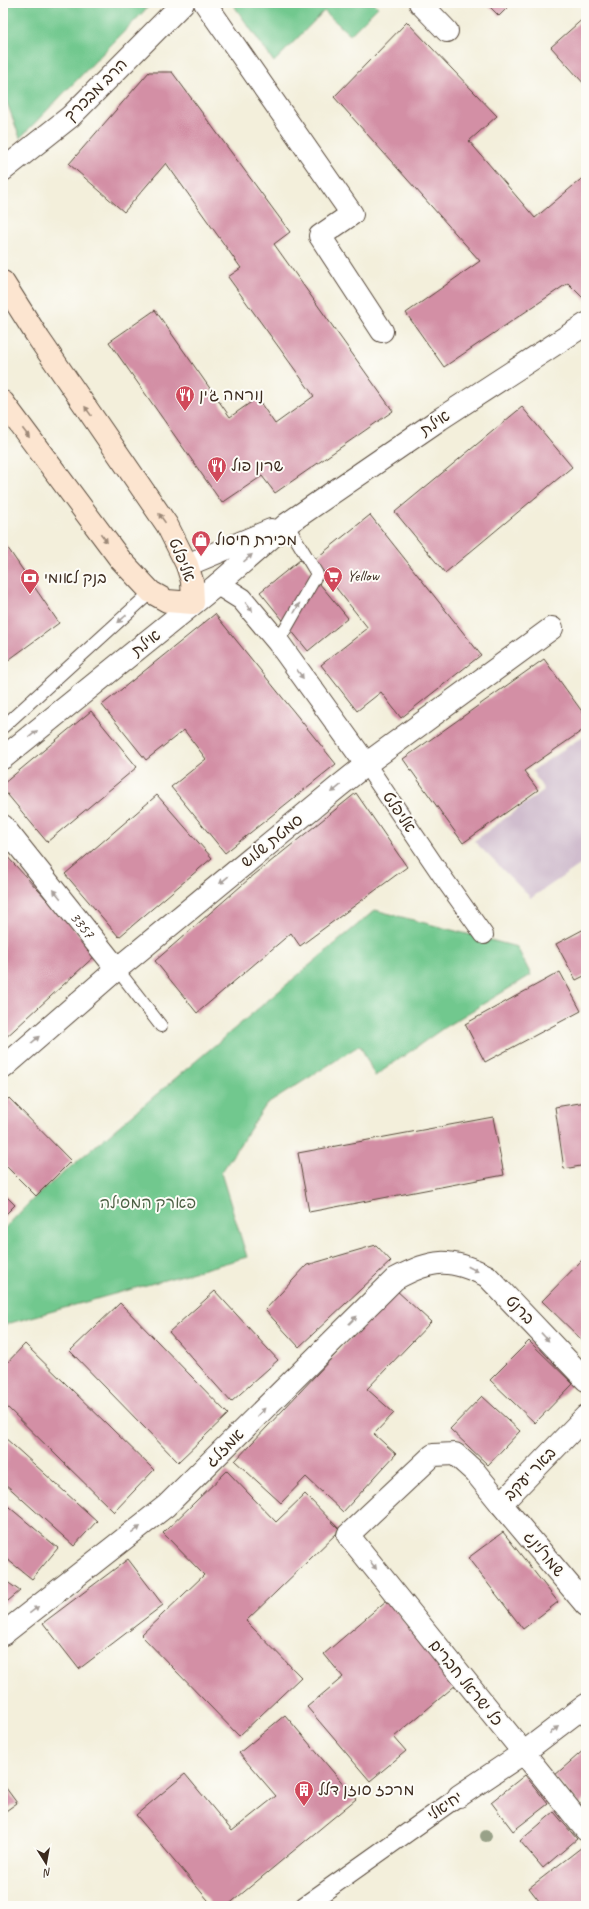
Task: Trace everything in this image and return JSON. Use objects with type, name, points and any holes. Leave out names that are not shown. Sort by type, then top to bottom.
[{"type":"main road","name":"אליפלט","points":[[3,282],[39,339],[167,525],[187,565],[192,581],[193,603],[167,600],[151,592],[120,559],[3,402]]},
{"type":"street","name":"הרב מבכרך","points":[[3,170],[70,117],[183,3]]},
{"type":"street","points":[[206,3],[352,214],[320,236],[382,331]]},
{"type":"street","points":[[420,3],[447,31]]},
{"type":"street","name":"אילת","points":[[3,758],[218,584],[287,524],[440,419],[586,324]]},
{"type":"street","name":"אילת","points":[[187,565],[287,524]]},
{"type":"street","name":"אליפלט","points":[[218,584],[242,599],[278,642],[366,764],[442,876],[484,934]]},
{"type":"street","name":"סמטת שלוש","points":[[4,1066],[117,969],[366,764],[552,628]]},
{"type":"street","name":"3357","points":[[3,826],[117,969]]},
{"type":"street","name":"ברנט","points":[[441,1262],[465,1266],[487,1276],[586,1380]]},
{"type":"street","name":"אמזלג","points":[[3,1634],[166,1506],[395,1279],[414,1269],[441,1262]]},
{"type":"street","name":"באר יעקב","points":[[348,1535],[433,1455],[455,1454],[475,1472],[501,1504],[586,1416]]},
{"type":"street","name":"שמרלינג","points":[[501,1504],[586,1604]]},
{"type":"street","name":"כל ישראל חברים","points":[[348,1535],[523,1754],[586,1830]]},
{"type":"street","name":"יחיאלי","points":[[304,1906],[459,1796],[523,1754],[586,1705]]},
{"type":"lane","points":[[278,642],[317,574],[287,524]]},
{"type":"lane","name":"אילת","points":[[3,727],[151,592]]},
{"type":"lane","name":"3357","points":[[117,969],[161,1026]]},
{"type":"shaded area","points":[[586,734],[586,861],[531,898],[474,841],[544,790],[532,771]]},
{"type":"green space","points":[[3,3],[152,3],[20,138],[3,92]]},
{"type":"green space","points":[[232,3],[374,3],[378,7],[350,35],[324,11],[274,62]]},
{"type":"green space","name":"פארק המסילה","points":[[375,910],[517,947],[531,975],[445,1027],[375,1076],[360,1045],[266,1105],[221,1173],[247,1257],[3,1325],[3,1230],[36,1196]]},
{"type":"building","points":[[486,3],[512,3],[499,16]]},
{"type":"building","points":[[586,16],[586,86],[551,47]]},
{"type":"building","points":[[407,22],[497,116],[469,141],[535,218],[586,175],[586,301],[568,283],[444,367],[406,313],[480,261],[334,97]]},
{"type":"building","points":[[149,72],[172,72],[290,232],[274,244],[393,411],[275,493],[262,476],[222,503],[109,342],[155,310],[230,417],[257,398],[275,424],[314,396],[228,277],[241,268],[166,163],[124,212],[69,164]]},
{"type":"building","points":[[522,407],[572,467],[445,573],[395,512]]},
{"type":"building","points":[[370,515],[481,655],[401,718],[381,692],[357,711],[321,665],[368,628],[314,560]]},
{"type":"building","points":[[3,541],[59,623],[3,664]]},
{"type":"building","points":[[300,560],[348,618],[308,651],[260,592]]},
{"type":"building","points":[[215,614],[336,764],[225,853],[171,787],[206,759],[184,730],[146,760],[102,705]]},
{"type":"building","points":[[544,659],[586,717],[586,728],[524,771],[538,790],[463,843],[403,759]]},
{"type":"building","points":[[91,711],[137,767],[47,842],[3,789],[3,784]]},
{"type":"building","points":[[356,793],[407,867],[300,946],[291,933],[197,1013],[155,961],[249,879]]},
{"type":"building","points":[[157,795],[212,858],[119,937],[65,874]]},
{"type":"building","points":[[3,852],[97,954],[3,1040]]},
{"type":"building","points":[[586,928],[586,975],[576,980],[556,944]]},
{"type":"building","points":[[560,972],[581,1011],[485,1062],[465,1024]]},
{"type":"building","points":[[9,1098],[71,1161],[36,1196],[3,1163],[3,1104]]},
{"type":"building","points":[[586,1102],[586,1165],[564,1169],[555,1107]]},
{"type":"building","points":[[493,1117],[504,1175],[309,1212],[298,1153]]},
{"type":"building","points":[[3,1193],[15,1205],[3,1217]]},
{"type":"building","points":[[376,1245],[391,1261],[299,1347],[265,1310],[307,1265]]},
{"type":"building","points":[[586,1256],[586,1344],[542,1301]]},
{"type":"building","points":[[396,1290],[431,1322],[367,1389],[394,1413],[374,1434],[396,1454],[343,1512],[306,1477],[281,1503],[235,1461]]},
{"type":"building","points":[[215,1291],[278,1360],[231,1402],[169,1332]]},
{"type":"building","points":[[120,1303],[228,1414],[178,1462],[70,1351]]},
{"type":"building","points":[[529,1341],[573,1384],[535,1423],[490,1380]]},
{"type":"building","points":[[25,1344],[154,1470],[114,1512],[3,1403],[3,1367]]},
{"type":"building","points":[[482,1396],[520,1431],[488,1465],[450,1429]]},
{"type":"building","points":[[3,1436],[97,1521],[74,1546],[3,1482]]},
{"type":"building","points":[[227,1471],[276,1522],[305,1494],[340,1530],[246,1621],[301,1677],[239,1736],[141,1635],[204,1575],[163,1533]]},
{"type":"building","points":[[3,1502],[58,1548],[32,1579],[3,1556]]},
{"type":"building","points":[[503,1532],[558,1602],[523,1629],[468,1558]]},
{"type":"building","points":[[128,1559],[163,1605],[79,1669],[43,1623]]},
{"type":"building","points":[[3,1579],[20,1591],[3,1605]]},
{"type":"building","points":[[387,1600],[457,1684],[394,1737],[406,1751],[370,1781],[307,1707],[343,1677],[324,1654]]},
{"type":"building","name":"מרכז סוזן דלל","points":[[285,1715],[356,1799],[227,1906],[213,1906],[136,1815],[185,1774],[232,1831],[276,1796],[239,1753]]},
{"type":"building","points":[[586,1748],[586,1799],[580,1805],[554,1776]]},
{"type":"building","points":[[525,1775],[548,1804],[513,1831],[491,1802]]},
{"type":"building","points":[[3,1784],[17,1803],[3,1813]]},
{"type":"building","points":[[554,1812],[577,1839],[543,1868],[520,1841]]},
{"type":"building","points":[[582,1847],[586,1852],[586,1906],[543,1906],[529,1888]]},
{"type":"place","name":"נורמה ג'ין","points":[[185,412]]},
{"type":"place","name":"שרון פול","points":[[217,483]]},
{"type":"place","name":"מכירת חיסול","points":[[201,557]]},
{"type":"place","name":"Yellow","points":[[333,593]]},
{"type":"place","name":"בנק לאומי","points":[[30,595]]},
{"type":"place","name":"מרכז סוזן דלל","points":[[304,1807]]}]
